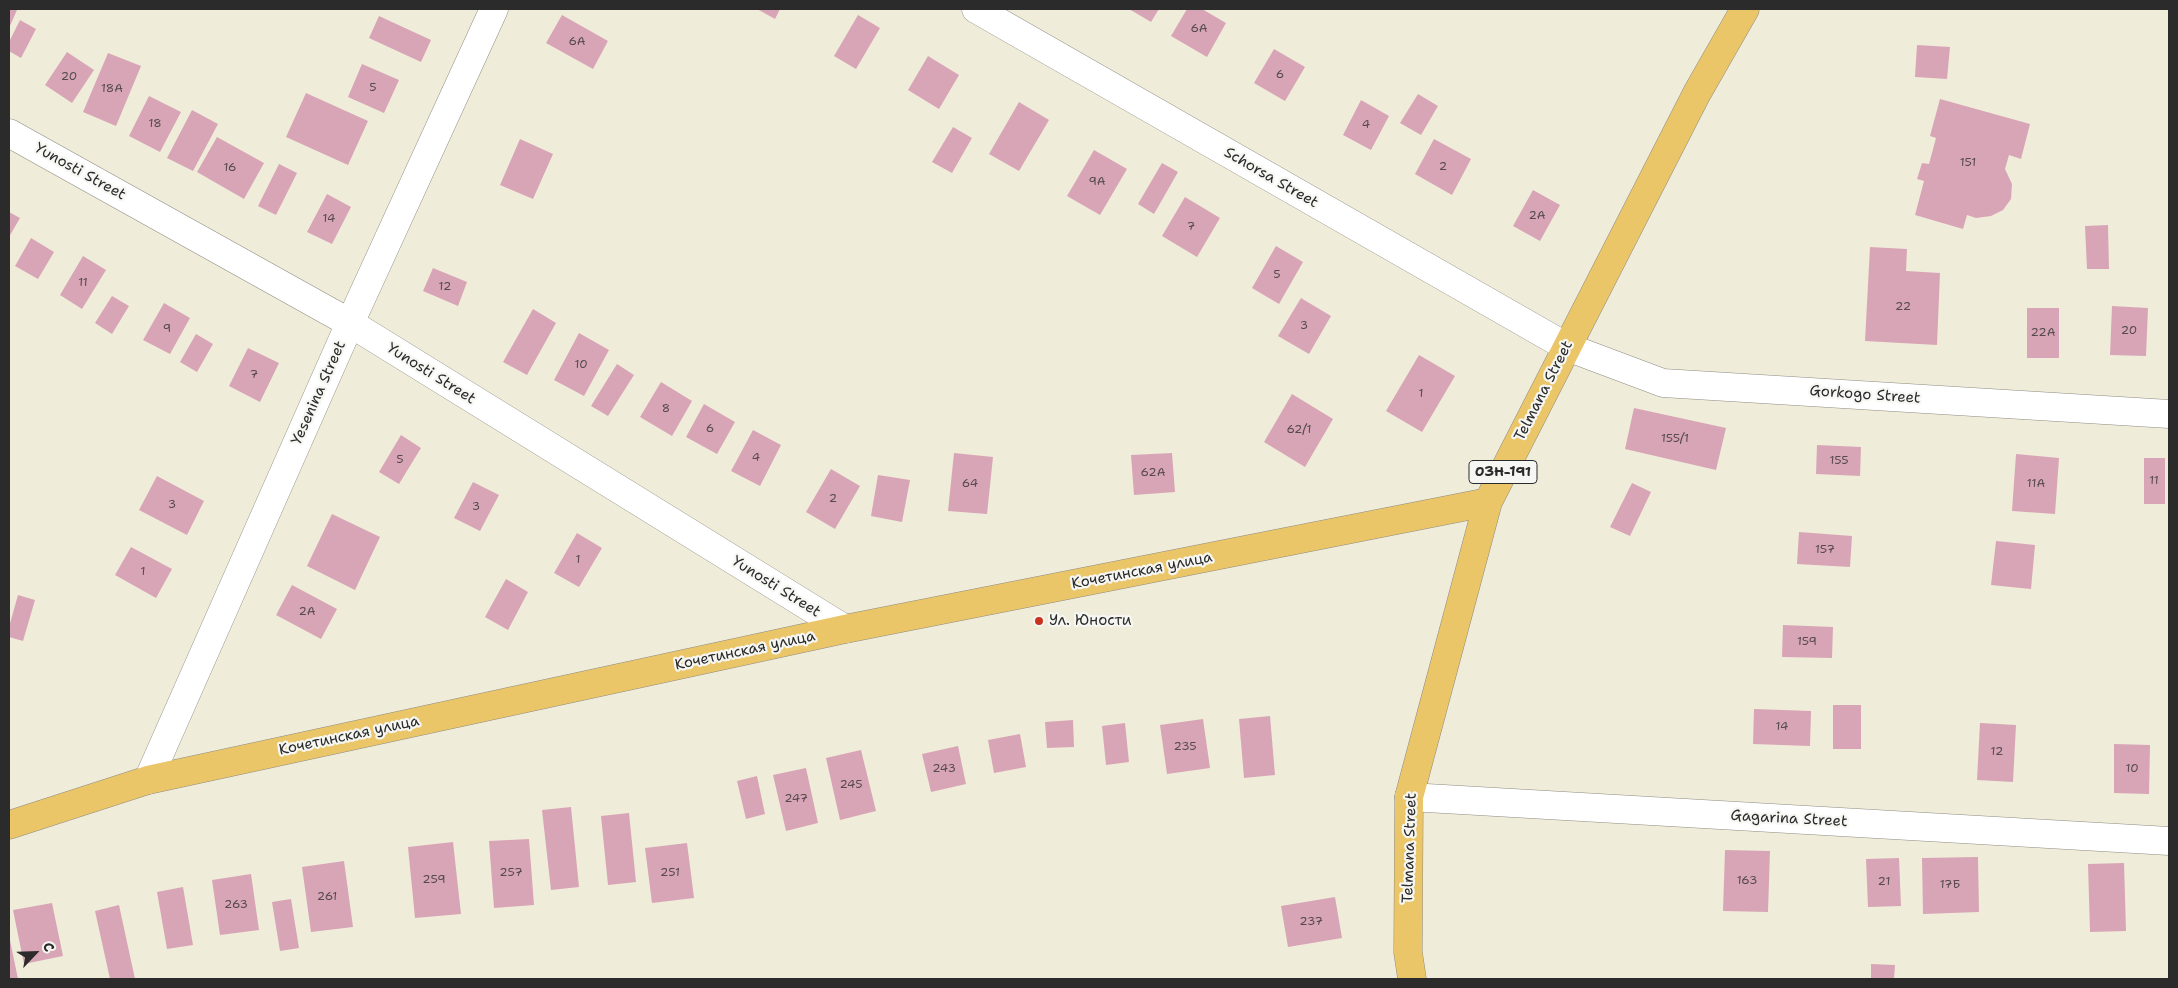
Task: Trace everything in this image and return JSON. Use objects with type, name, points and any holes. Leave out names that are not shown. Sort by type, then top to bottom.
[{"type":"main road","name":"Telmana Street","points":[[1412,979],[1408,952],[1409,797],[1488,502],[1697,93],[1744,9]]},
{"type":"main road","name":"Кочетинская улица","points":[[9,824],[148,780],[845,630],[1488,502]]},
{"type":"street","name":"Yesenina Street","points":[[148,780],[350,323],[494,9]]},
{"type":"street","name":"Schorsa Street","points":[[976,9],[1566,347]]},
{"type":"street","name":"Yunosti Street","points":[[9,133],[350,323],[845,630]]},
{"type":"street","name":"Gorkogo Street","points":[[1566,347],[1663,383],[2169,414]]},
{"type":"street","name":"Gagarina Street","points":[[1409,797],[2169,841]]},
{"type":"building","points":[[9,9],[17,10],[9,28]]},
{"type":"building","points":[[757,9],[780,9],[775,19]]},
{"type":"building","points":[[1129,9],[1159,9],[1151,22]]},
{"type":"building","points":[[1187,9],[1202,9],[1226,23],[1207,57],[1171,36]]},
{"type":"building","points":[[562,15],[608,41],[593,69],[546,43]]},
{"type":"building","points":[[858,15],[880,28],[856,69],[834,56]]},
{"type":"building","points":[[379,16],[431,40],[421,62],[369,38]]},
{"type":"building","points":[[20,20],[36,29],[21,58],[9,51],[9,42]]},
{"type":"building","points":[[1917,45],[1950,47],[1947,79],[1915,77]]},
{"type":"building","points":[[1274,49],[1305,67],[1285,101],[1254,83]]},
{"type":"building","points":[[67,52],[94,70],[72,103],[45,85]]},
{"type":"building","points":[[108,53],[141,66],[116,126],[83,112]]},
{"type":"building","points":[[928,56],[959,75],[939,109],[908,90]]},
{"type":"building","points":[[362,64],[399,80],[384,113],[348,97]]},
{"type":"building","points":[[306,93],[368,121],[348,165],[286,137]]},
{"type":"building","points":[[1418,94],[1438,106],[1421,135],[1400,123]]},
{"type":"building","points":[[149,96],[181,112],[160,152],[129,136]]},
{"type":"building","points":[[1940,99],[2030,124],[2021,159],[2009,155],[2005,169],[2012,184],[2011,199],[2003,210],[1991,216],[1976,218],[1967,215],[1963,229],[1915,215],[1924,181],[1917,179],[1922,163],[1929,164],[1936,138],[1930,136]]},
{"type":"building","points":[[1361,100],[1389,116],[1371,150],[1343,135]]},
{"type":"building","points":[[1019,102],[1049,120],[1019,171],[989,154]]},
{"type":"building","points":[[192,110],[218,124],[193,171],[167,158]]},
{"type":"building","points":[[953,127],[972,138],[952,173],[932,162]]},
{"type":"building","points":[[217,137],[264,163],[244,199],[197,172]]},
{"type":"building","points":[[520,139],[553,154],[533,199],[500,185]]},
{"type":"building","points":[[1434,139],[1471,159],[1452,195],[1415,174]]},
{"type":"building","points":[[1094,150],[1127,169],[1100,215],[1067,196]]},
{"type":"building","points":[[1162,163],[1178,172],[1154,214],[1138,204]]},
{"type":"building","points":[[279,164],[297,173],[276,215],[258,206]]},
{"type":"building","points":[[1533,190],[1560,205],[1540,241],[1513,226]]},
{"type":"building","points":[[327,194],[351,207],[332,244],[307,232]]},
{"type":"building","points":[[1185,197],[1220,218],[1197,257],[1162,236]]},
{"type":"building","points":[[9,212],[20,218],[9,237]]},
{"type":"building","points":[[2108,225],[2109,269],[2087,269],[2085,226]]},
{"type":"building","points":[[31,238],[54,252],[38,279],[15,266]]},
{"type":"building","points":[[1276,246],[1303,262],[1279,304],[1252,288]]},
{"type":"building","points":[[1870,247],[1907,249],[1906,271],[1940,273],[1937,345],[1865,341]]},
{"type":"building","points":[[83,256],[106,270],[82,309],[60,295]]},
{"type":"building","points":[[433,268],[467,282],[458,306],[423,291]]},
{"type":"building","points":[[112,296],[129,306],[112,334],[95,323]]},
{"type":"building","points":[[1301,298],[1331,316],[1309,354],[1278,336]]},
{"type":"building","points":[[164,303],[190,318],[170,354],[143,340]]},
{"type":"building","points":[[2112,306],[2148,308],[2146,356],[2110,355]]},
{"type":"building","points":[[2027,308],[2059,308],[2059,358],[2027,358]]},
{"type":"building","points":[[533,309],[556,323],[527,375],[503,362]]},
{"type":"building","points":[[579,333],[609,350],[584,396],[554,380]]},
{"type":"building","points":[[196,334],[213,344],[197,372],[180,362]]},
{"type":"building","points":[[248,348],[279,363],[260,402],[229,386]]},
{"type":"building","points":[[1419,355],[1455,376],[1422,432],[1386,411]]},
{"type":"building","points":[[617,364],[634,375],[608,416],[591,406]]},
{"type":"building","points":[[661,382],[692,401],[672,436],[640,417]]},
{"type":"building","points":[[1292,394],[1333,419],[1305,467],[1264,442]]},
{"type":"building","points":[[704,404],[735,422],[717,454],[686,437]]},
{"type":"building","points":[[1634,408],[1726,428],[1716,470],[1625,449]]},
{"type":"building","points":[[753,430],[781,445],[760,486],[731,471]]},
{"type":"building","points":[[401,435],[421,448],[399,484],[379,472]]},
{"type":"building","points":[[1817,445],[1861,447],[1860,476],[1816,474]]},
{"type":"building","points":[[954,453],[993,457],[987,514],[948,511]]},
{"type":"building","points":[[1172,453],[1175,492],[1134,495],[1131,455]]},
{"type":"building","points":[[2016,454],[2059,458],[2055,514],[2012,511]]},
{"type":"building","points":[[2144,458],[2165,458],[2165,504],[2144,504]]},
{"type":"building","points":[[831,469],[860,486],[835,529],[806,512]]},
{"type":"building","points":[[878,475],[910,480],[902,522],[871,516]]},
{"type":"building","points":[[157,476],[204,501],[187,535],[139,510]]},
{"type":"building","points":[[473,482],[499,495],[480,531],[454,518]]},
{"type":"building","points":[[1632,483],[1651,492],[1630,536],[1610,527]]},
{"type":"building","points":[[332,514],[380,537],[355,590],[307,566]]},
{"type":"building","points":[[1799,532],[1852,536],[1850,567],[1797,564]]},
{"type":"building","points":[[577,533],[602,548],[579,587],[554,573]]},
{"type":"building","points":[[1996,541],[2035,545],[2031,589],[1991,585]]},
{"type":"building","points":[[131,547],[172,569],[156,598],[115,575]]},
{"type":"building","points":[[506,579],[528,592],[508,630],[485,617]]},
{"type":"building","points":[[292,585],[337,609],[321,639],[276,615]]},
{"type":"building","points":[[18,595],[35,600],[23,641],[9,637],[9,627]]},
{"type":"building","points":[[1783,625],[1833,627],[1832,658],[1782,657]]},
{"type":"building","points":[[1833,705],[1861,705],[1861,749],[1833,749]]},
{"type":"building","points":[[1754,709],[1811,711],[1810,746],[1753,744]]},
{"type":"building","points":[[1270,716],[1275,775],[1244,778],[1239,719]]},
{"type":"building","points":[[1203,719],[1210,768],[1167,774],[1160,725]]},
{"type":"building","points":[[1073,720],[1074,747],[1047,748],[1045,722]]},
{"type":"building","points":[[1125,723],[1129,762],[1106,765],[1102,726]]},
{"type":"building","points":[[1980,723],[2016,725],[2013,782],[1977,780]]},
{"type":"building","points":[[1020,734],[1026,767],[994,773],[988,740]]},
{"type":"building","points":[[2114,744],[2150,745],[2149,794],[2114,793]]},
{"type":"building","points":[[958,746],[966,784],[931,792],[922,754]]},
{"type":"building","points":[[861,750],[876,811],[840,820],[826,758]]},
{"type":"building","points":[[806,768],[818,823],[786,831],[773,775]]},
{"type":"building","points":[[757,776],[765,814],[746,819],[737,781]]},
{"type":"building","points":[[571,807],[579,887],[551,890],[542,810]]},
{"type":"building","points":[[629,813],[636,882],[608,885],[601,816]]},
{"type":"building","points":[[529,839],[534,905],[494,908],[489,841]]},
{"type":"building","points":[[453,842],[461,914],[415,918],[408,847]]},
{"type":"building","points":[[687,843],[694,898],[652,903],[645,848]]},
{"type":"building","points":[[1725,850],[1770,851],[1768,912],[1723,911]]},
{"type":"building","points":[[1978,857],[1979,912],[1923,914],[1922,858]]},
{"type":"building","points":[[1899,858],[1901,906],[1868,907],[1866,859]]},
{"type":"building","points":[[344,861],[353,927],[311,932],[302,867]]},
{"type":"building","points":[[2124,863],[2126,931],[2090,932],[2088,864]]},
{"type":"building","points":[[251,874],[259,930],[220,935],[212,880]]},
{"type":"building","points":[[183,887],[193,945],[167,949],[157,892]]},
{"type":"building","points":[[1335,897],[1342,938],[1288,947],[1281,906]]},
{"type":"building","points":[[291,899],[299,948],[280,951],[272,902]]},
{"type":"building","points":[[52,903],[63,956],[24,964],[13,910]]},
{"type":"building","points":[[119,905],[135,979],[110,979],[95,911]]},
{"type":"building","points":[[10,940],[18,979],[9,979]]},
{"type":"building","points":[[1871,964],[1895,965],[1894,979],[1871,979]]},
{"type":"place","name":"Ул. Юности","points":[[1039,621]]}]
